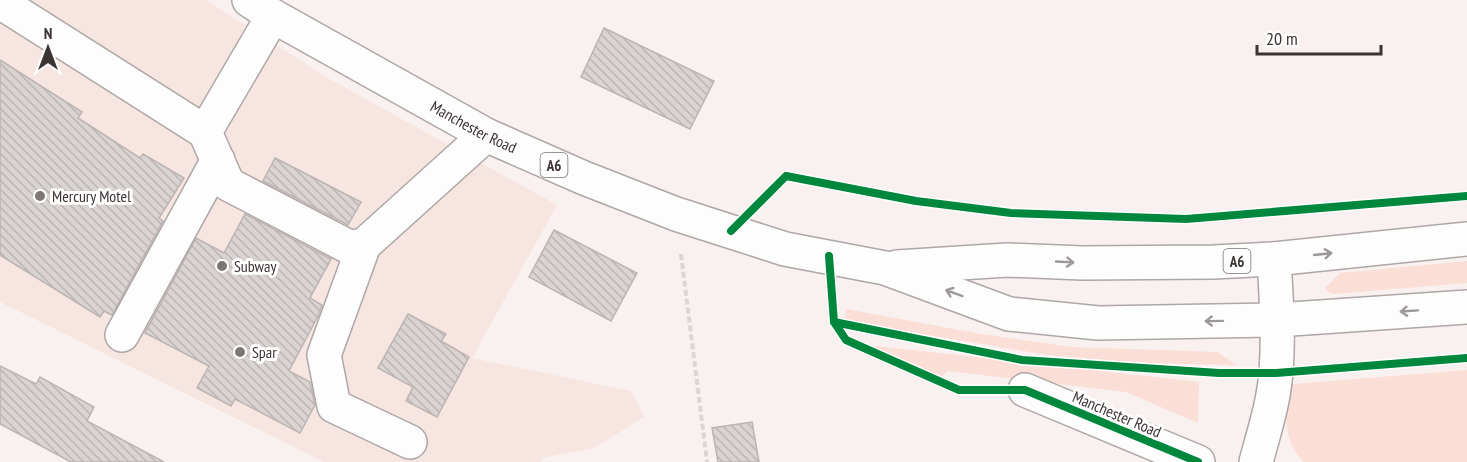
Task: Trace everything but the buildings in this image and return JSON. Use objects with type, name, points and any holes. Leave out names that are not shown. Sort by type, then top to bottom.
[{"type":"main road","points":[[8,6],[211,146],[228,184],[349,247],[364,245]]},
{"type":"main road","points":[[122,335],[211,146],[261,8]]},
{"type":"main road","name":"Manchester Road","points":[[261,8],[486,135],[584,178],[676,214],[785,249],[885,268],[1009,314],[1098,323],[1277,320],[1467,308]]},
{"type":"main road","points":[[411,442],[334,406],[324,355],[364,245],[486,135]]},
{"type":"main road","name":"Manchester Road","points":[[885,268],[1007,260],[1082,263],[1214,262],[1274,259],[1467,239]]},
{"type":"main road","points":[[1256,462],[1270,412],[1276,373],[1277,320],[1274,259]]},
{"type":"main road","name":"Manchester Road","points":[[1025,390],[1198,462]]},
{"type":"path","points":[[676,214],[706,462]]},
{"type":"shaded area","points":[[0,0],[206,0],[326,77],[557,205],[472,358],[631,391],[644,417],[594,448],[542,458],[541,462],[324,462],[0,302]]},
{"type":"shaded area","points":[[1467,261],[1467,283],[1333,294],[1325,288],[1340,273]]},
{"type":"shaded area","points":[[846,309],[981,334],[1072,347],[1217,352],[1237,365],[1141,363],[1048,355],[844,321]]},
{"type":"shaded area","points":[[867,345],[1199,382],[1198,423],[1126,392],[948,371],[941,377]]},
{"type":"shaded area","points":[[1467,370],[1467,462],[1304,462],[1294,450],[1288,435],[1286,411],[1293,384]]},
{"type":"cycle path","points":[[731,231],[786,176],[916,201],[1011,213],[1186,219],[1467,196]]},
{"type":"cycle path","points":[[829,256],[834,322],[846,340],[959,390],[1025,390],[1198,462]]},
{"type":"cycle path","points":[[834,322],[1022,360],[1219,373],[1276,373],[1467,358]]},
{"type":"place","name":"Mercury Motel","points":[[40,196]]},
{"type":"place","name":"Subway","points":[[222,266]]},
{"type":"place","name":"Spar","points":[[240,352]]}]
